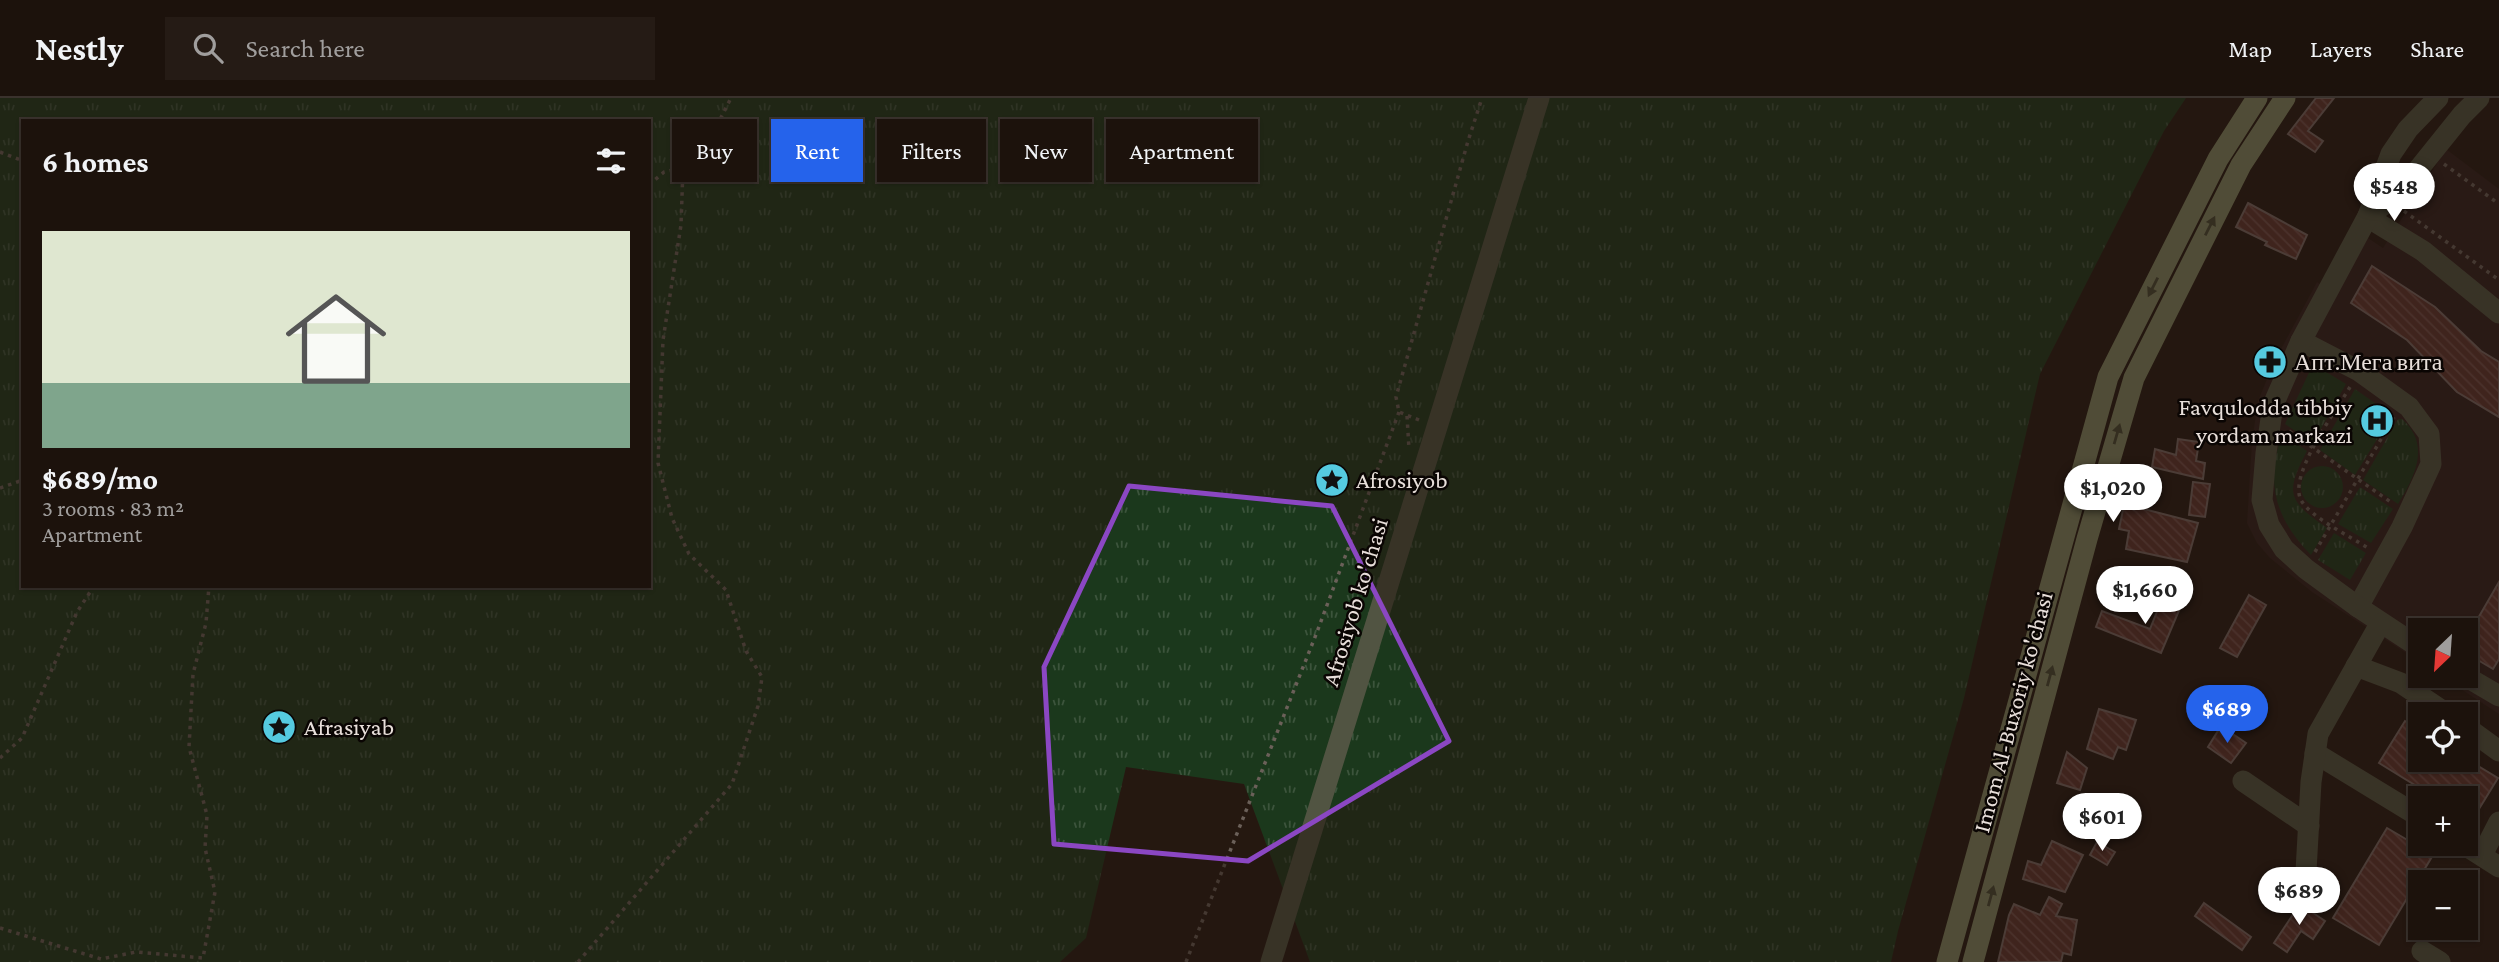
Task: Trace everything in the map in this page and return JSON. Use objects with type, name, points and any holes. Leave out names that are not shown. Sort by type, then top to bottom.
[{"type":"main road","name":"Imom Al-Buxoriy ko'chasi","points":[[1947,962],[2108,377],[2218,159],[2257,98]]},
{"type":"main road","name":"Imom Al-Buxoriy ko'chasi","points":[[1973,962],[2087,539],[2134,378],[2241,165],[2285,98]]},
{"type":"street","name":"Afrosiyob ko'chasi","points":[[1271,962],[1539,98]]},
{"type":"street","points":[[2408,641],[2380,624],[2306,569],[2284,549],[2269,525],[2262,500],[2273,405],[2301,341],[2371,218],[2391,154],[2407,129],[2438,98]]},
{"type":"street","points":[[2371,218],[2409,181],[2479,98]]},
{"type":"street","points":[[2371,218],[2423,251],[2499,313]]},
{"type":"street","points":[[2301,341],[2359,371],[2403,402],[2429,434],[2431,464],[2408,514],[2358,607]]},
{"type":"street","points":[[2305,889],[2311,782],[2318,734],[2380,624]]},
{"type":"street","points":[[2356,666],[2401,683],[2429,702]]},
{"type":"street","points":[[2478,684],[2499,696]]},
{"type":"street","points":[[2478,736],[2499,751]]},
{"type":"street","points":[[2315,753],[2408,810]]},
{"type":"street","points":[[2243,780],[2309,826]]},
{"type":"street","points":[[2490,861],[2499,822]]},
{"type":"path","points":[[720,119],[731,98]]},
{"type":"path","points":[[1186,962],[1317,632],[1399,412],[1396,397],[1482,98]]},
{"type":"path","points":[[0,152],[21,161]]},
{"type":"path","points":[[2431,154],[2499,204]]},
{"type":"path","points":[[651,182],[664,172],[672,170]]},
{"type":"path","points":[[578,962],[732,784],[758,706],[762,677],[747,651],[726,590],[689,554],[672,518],[658,463],[663,340],[681,225],[683,182]]},
{"type":"path","points":[[2389,201],[2499,279]]},
{"type":"path","points":[[2359,371],[2304,466],[2298,489],[2302,502],[2318,516],[2385,558]]},
{"type":"path","points":[[2306,569],[2403,402]]},
{"type":"path","points":[[1399,412],[1437,426]]},
{"type":"path","points":[[2271,419],[2408,514]]},
{"type":"path","points":[[0,488],[21,481]]},
{"type":"path","points":[[0,758],[22,738],[77,612],[93,588]]},
{"type":"path","points":[[0,928],[102,960],[136,952],[203,958],[215,892],[205,848],[207,815],[189,747],[193,674],[206,624],[209,588]]},
{"type":"highlighted area","points":[[1129,486],[1332,506],[1449,741],[1248,861],[1054,844],[1044,667]]},
{"type":"shaded area","name":"Favqulodda tibbiy yordam markazi","points":[[2446,149],[2499,189],[2499,714],[2459,688],[2478,688],[2478,618],[2408,618],[2408,654],[2312,592],[2270,558],[2257,543],[2247,523],[2252,441],[2258,401],[2274,362],[2317,282],[2336,294],[2368,238],[2383,248]]},
{"type":"green space","name":"Afrosiyob","points":[[0,98],[2186,98],[2164,131],[2040,374],[1964,698],[1891,962],[1310,962],[1244,784],[1126,767],[1086,938],[1060,962],[0,962]]},
{"type":"green space","points":[[2313,364],[2346,384],[2313,443],[2285,424]]},
{"type":"green space","points":[[2355,389],[2392,415],[2355,475],[2320,450]]},
{"type":"green space","points":[[2398,419],[2402,419],[2411,429],[2418,450],[2410,483],[2398,504],[2363,480]]},
{"type":"green space","points":[[2282,434],[2307,451],[2295,478],[2294,496],[2305,511],[2327,528],[2311,555],[2289,527],[2277,499],[2274,468]]},
{"type":"green space","points":[[2322,466],[2337,472],[2343,487],[2337,502],[2322,508],[2307,502],[2301,487],[2307,472]]},
{"type":"green space","points":[[2360,487],[2393,509],[2371,543],[2338,524]]},
{"type":"green space","points":[[2334,533],[2366,553],[2350,580],[2318,560]]},
{"type":"building","points":[[2316,98],[2334,98],[2308,131],[2323,141],[2315,152],[2288,134]]},
{"type":"building","points":[[2248,203],[2307,235],[2296,259],[2265,245],[2267,242],[2236,227]]},
{"type":"building","points":[[2372,266],[2435,307],[2481,351],[2499,362],[2499,417],[2457,392],[2407,340],[2351,303]]},
{"type":"building","points":[[2178,439],[2199,442],[2196,461],[2205,463],[2203,479],[2152,467],[2155,449],[2176,455]]},
{"type":"building","points":[[2193,482],[2210,484],[2205,517],[2189,515]]},
{"type":"building","points":[[2124,505],[2134,510],[2136,507],[2198,523],[2187,562],[2126,549],[2129,531],[2119,529]]},
{"type":"building","points":[[2499,582],[2499,659],[2493,669],[2478,660],[2478,618]]},
{"type":"building","points":[[2164,594],[2183,601],[2161,653],[2096,627],[2102,611],[2150,629]]},
{"type":"building","points":[[2249,595],[2266,605],[2237,657],[2220,648]]},
{"type":"building","points":[[2099,709],[2136,720],[2126,750],[2118,747],[2113,759],[2087,749]]},
{"type":"building","points":[[2405,721],[2408,723],[2408,772],[2478,772],[2478,766],[2498,778],[2478,810],[2478,786],[2416,786],[2379,763]]},
{"type":"building","points":[[2221,726],[2246,743],[2231,763],[2208,747]]},
{"type":"building","points":[[2067,752],[2087,768],[2080,790],[2057,783]]},
{"type":"building","points":[[2387,828],[2408,840],[2408,856],[2432,856],[2424,870],[2408,870],[2408,897],[2379,945],[2333,918]]},
{"type":"building","points":[[2052,841],[2083,855],[2065,892],[2023,879],[2028,861],[2041,865]]},
{"type":"building","points":[[2097,842],[2115,852],[2107,865],[2090,855]]},
{"type":"building","points":[[2049,897],[2062,904],[2056,916],[2077,920],[2071,955],[2063,953],[2061,962],[1998,962],[2014,904],[2040,915]]},
{"type":"building","points":[[2204,903],[2251,937],[2242,950],[2195,916]]},
{"type":"building","points":[[2300,904],[2325,921],[2313,939],[2301,931],[2287,952],[2274,943]]},
{"type":"place","name":"Апт.Мега вита","points":[[2270,362]]},
{"type":"place","name":"Favqulodda tibbiy yordam markazi","points":[[2377,421]]},
{"type":"place","name":"Afrosiyob","points":[[1332,480]]},
{"type":"place","name":"Afrasiyab","points":[[279,727]]}]
